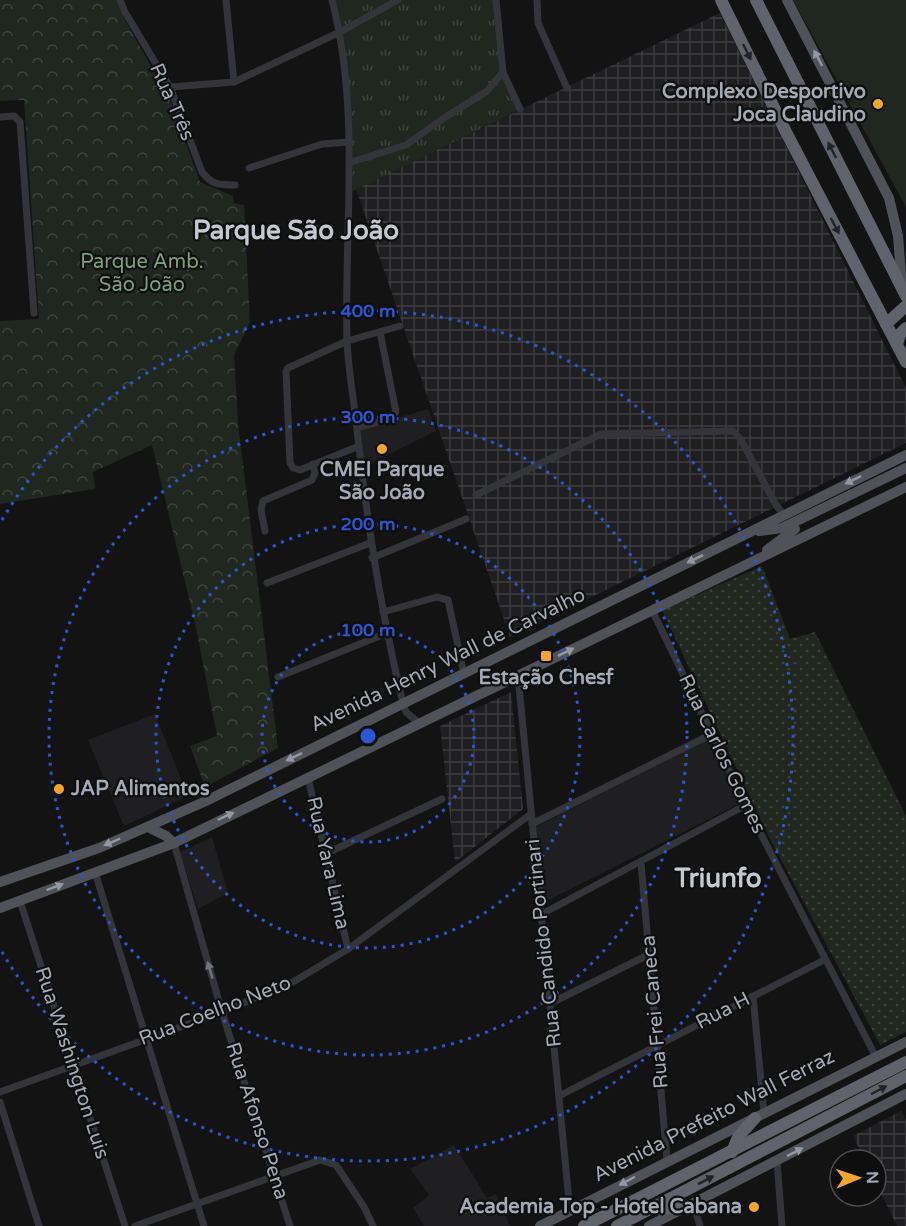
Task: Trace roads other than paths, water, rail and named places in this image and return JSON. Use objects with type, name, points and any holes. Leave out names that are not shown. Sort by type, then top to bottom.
[{"type":"highway","points":[[721,0],[786,132],[906,362]]},
{"type":"highway","points":[[756,0],[904,291]]},
{"type":"highway","points":[[886,324],[906,306]]},
{"type":"highway","points":[[897,344],[900,334],[906,328]]},
{"type":"highway","name":"Avenida Prefeito Wall Ferraz","points":[[584,1226],[906,1062]]},
{"type":"highway","points":[[617,1226],[906,1076]]},
{"type":"highway","points":[[732,1152],[738,1137],[759,1115]]},
{"type":"highway","points":[[648,1210],[690,1205]]},
{"type":"main road","points":[[787,0],[889,198],[898,236],[904,291]]},
{"type":"main road","name":"Avenida Henry Wall de Carvalho","points":[[0,882],[99,848],[148,827],[464,674],[906,455]]},
{"type":"main road","points":[[761,557],[784,531],[906,468]]},
{"type":"main road","points":[[747,533],[784,531],[906,475]]},
{"type":"main road","points":[[0,908],[174,843],[906,487]]},
{"type":"main road","points":[[148,827],[174,843]]},
{"type":"main road","name":"Avenida Prefeito Wall Ferraz","points":[[540,1226],[667,1160],[906,1042]]},
{"type":"main road","points":[[649,1226],[906,1094]]},
{"type":"street","name":"Rua Três","points":[[120,0],[171,87],[202,172],[210,182],[218,185],[235,185]]},
{"type":"street","points":[[226,0],[234,82]]},
{"type":"street","points":[[333,0],[339,32],[351,162],[347,340],[370,543],[403,703],[406,712],[420,724]]},
{"type":"street","points":[[171,87],[234,82],[339,32],[398,0]]},
{"type":"street","points":[[496,0],[504,72],[520,109]]},
{"type":"street","points":[[537,0],[538,23],[567,88]]},
{"type":"street","points":[[351,162],[412,142],[444,118],[487,91],[504,72]]},
{"type":"street","points":[[0,117],[14,116],[20,122],[34,313]]},
{"type":"street","points":[[249,168],[322,144],[350,142]]},
{"type":"street","points":[[359,446],[300,470],[293,468],[290,463],[286,371],[347,340],[400,326]]},
{"type":"street","points":[[357,428],[391,418],[396,412],[393,383],[380,332]]},
{"type":"street","points":[[476,495],[601,434],[734,430],[776,506],[784,515]]},
{"type":"street","points":[[265,531],[261,510],[263,501],[312,480],[315,473],[313,464]]},
{"type":"street","points":[[372,558],[465,519]]},
{"type":"street","points":[[267,583],[370,543]]},
{"type":"street","points":[[383,612],[437,597],[448,600],[464,674]]},
{"type":"street","name":"Rua Carlos Gomes","points":[[652,610],[746,805],[876,1057]]},
{"type":"street","points":[[278,677],[387,633]]},
{"type":"street","name":"Rua Candido Portinari","points":[[518,675],[570,1211]]},
{"type":"street","points":[[532,824],[712,734]]},
{"type":"street","name":"Rua Yara Lima","points":[[308,778],[348,949]]},
{"type":"street","points":[[325,854],[442,799]]},
{"type":"street","points":[[542,914],[746,805]]},
{"type":"street","name":"Rua Coelho Neto","points":[[0,1092],[222,1012],[293,982],[348,949],[531,814]]},
{"type":"street","name":"Rua Afonso Pena","points":[[174,843],[222,1012],[290,1226]]},
{"type":"street","name":"Rua Frei Caneca","points":[[641,863],[667,1160]]},
{"type":"street","points":[[95,872],[204,1226]]},
{"type":"street","name":"Rua Washington Luis","points":[[20,901],[125,1226]]},
{"type":"street","points":[[551,1003],[650,954]]},
{"type":"street","name":"Rua H","points":[[559,1096],[824,960]]},
{"type":"street","points":[[753,996],[759,1115]]},
{"type":"street","points":[[0,1102],[39,1226]]},
{"type":"street","points":[[135,1226],[320,1160],[336,1165],[364,1207],[373,1226]]},
{"type":"street","points":[[777,1161],[782,1226]]},
{"type":"street","points":[[690,1205],[700,1226]]},
{"type":"place","name":"Complexo Desportivo Joca Claudino","points":[[878,104]]},
{"type":"place","name":"CMEI Parque São João","points":[[382,449]]},
{"type":"place","name":"Estação Chesf","points":[[546,656]]},
{"type":"place","name":"JAP Alimentos","points":[[59,789]]},
{"type":"place","name":"Academia Top - Hotel Cabana","points":[[754,1207]]},
{"type":"district","name":"Parque São João","points":[[296,230]]},
{"type":"district","name":"Triunfo","points":[[718,878]]},
{"type":"park label","name":"Parque Amb. São João","points":[[142,274]]}]
